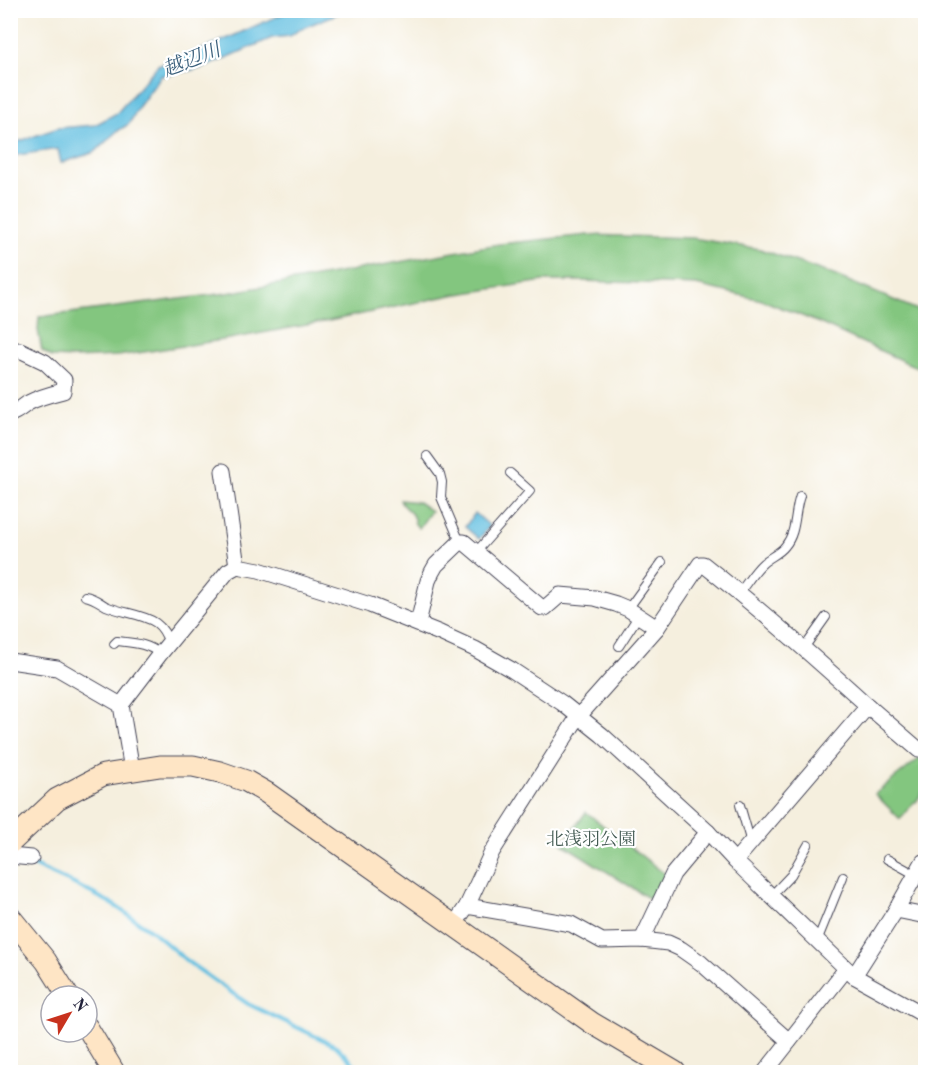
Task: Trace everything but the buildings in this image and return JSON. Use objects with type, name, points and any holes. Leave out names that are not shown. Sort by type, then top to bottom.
[{"type":"street","points":[[10,351],[20,350],[45,362],[64,380],[63,391],[27,403],[10,414]]},
{"type":"street","points":[[223,471],[237,566]]},
{"type":"street","points":[[418,623],[428,581],[436,565],[460,542],[464,542],[542,608],[560,595],[595,598],[634,612],[657,628]]},
{"type":"street","points":[[454,925],[467,906],[492,852],[578,717],[657,628],[700,564],[739,593],[920,750],[926,747]]},
{"type":"street","points":[[132,770],[121,705],[164,648],[228,571],[237,566],[259,570],[418,623],[475,649],[562,703],[602,735],[708,832],[850,972],[926,1016]]},
{"type":"street","points":[[10,661],[57,668],[121,705]]},
{"type":"street","points":[[735,861],[868,706]]},
{"type":"street","points":[[10,843],[57,799],[103,775],[160,766],[193,766],[220,772],[246,781],[267,793],[592,1023],[675,1072]]},
{"type":"street","points":[[642,940],[673,874],[708,832]]},
{"type":"street","points":[[10,856],[31,858]]},
{"type":"street","points":[[765,1072],[850,972],[896,910],[921,868]]},
{"type":"street","points":[[467,906],[571,924],[602,941],[642,940],[668,943],[701,963],[789,1041]]},
{"type":"street","points":[[896,910],[926,916]]},
{"type":"street","points":[[10,918],[46,961],[60,984]]},
{"type":"street","points":[[97,1044],[114,1072]]},
{"type":"lane","points":[[427,456],[440,474],[441,496],[460,542]]},
{"type":"lane","points":[[477,551],[530,491],[510,473]]},
{"type":"lane","points":[[739,593],[762,564],[786,546],[792,533],[800,496]]},
{"type":"lane","points":[[619,646],[634,612],[662,562]]},
{"type":"lane","points":[[85,596],[158,623],[163,630],[164,648],[117,641],[114,644]]},
{"type":"lane","points":[[804,648],[826,617]]},
{"type":"lane","points":[[740,805],[751,843]]},
{"type":"lane","points":[[771,896],[791,875],[808,845]]},
{"type":"lane","points":[[887,859],[921,868]]},
{"type":"lane","points":[[817,941],[843,877]]},
{"type":"green space","points":[[588,235],[693,238],[760,249],[831,274],[925,313],[925,371],[762,300],[696,285],[581,281],[544,281],[452,295],[329,321],[118,356],[52,357],[42,351],[38,330],[39,317],[227,293],[499,244]]},
{"type":"green space","points":[[400,500],[418,502],[431,511],[419,528],[410,512]]},
{"type":"green space","points":[[925,754],[925,789],[900,819],[875,794]]},
{"type":"green space","name":"北浅羽公園","points":[[586,812],[666,875],[653,901],[563,844]]},
{"type":"water","name":"越辺川","points":[[289,11],[344,11],[300,29],[290,36],[272,38],[203,68],[161,76],[129,124],[116,132],[95,152],[61,163],[58,149],[11,156],[11,144],[58,128],[95,125],[117,113],[158,65],[206,48]]},
{"type":"water","points":[[475,513],[490,526],[479,539],[465,527]]},
{"type":"waterway","points":[[30,864],[111,903],[248,1004],[336,1046],[362,1072]]}]
